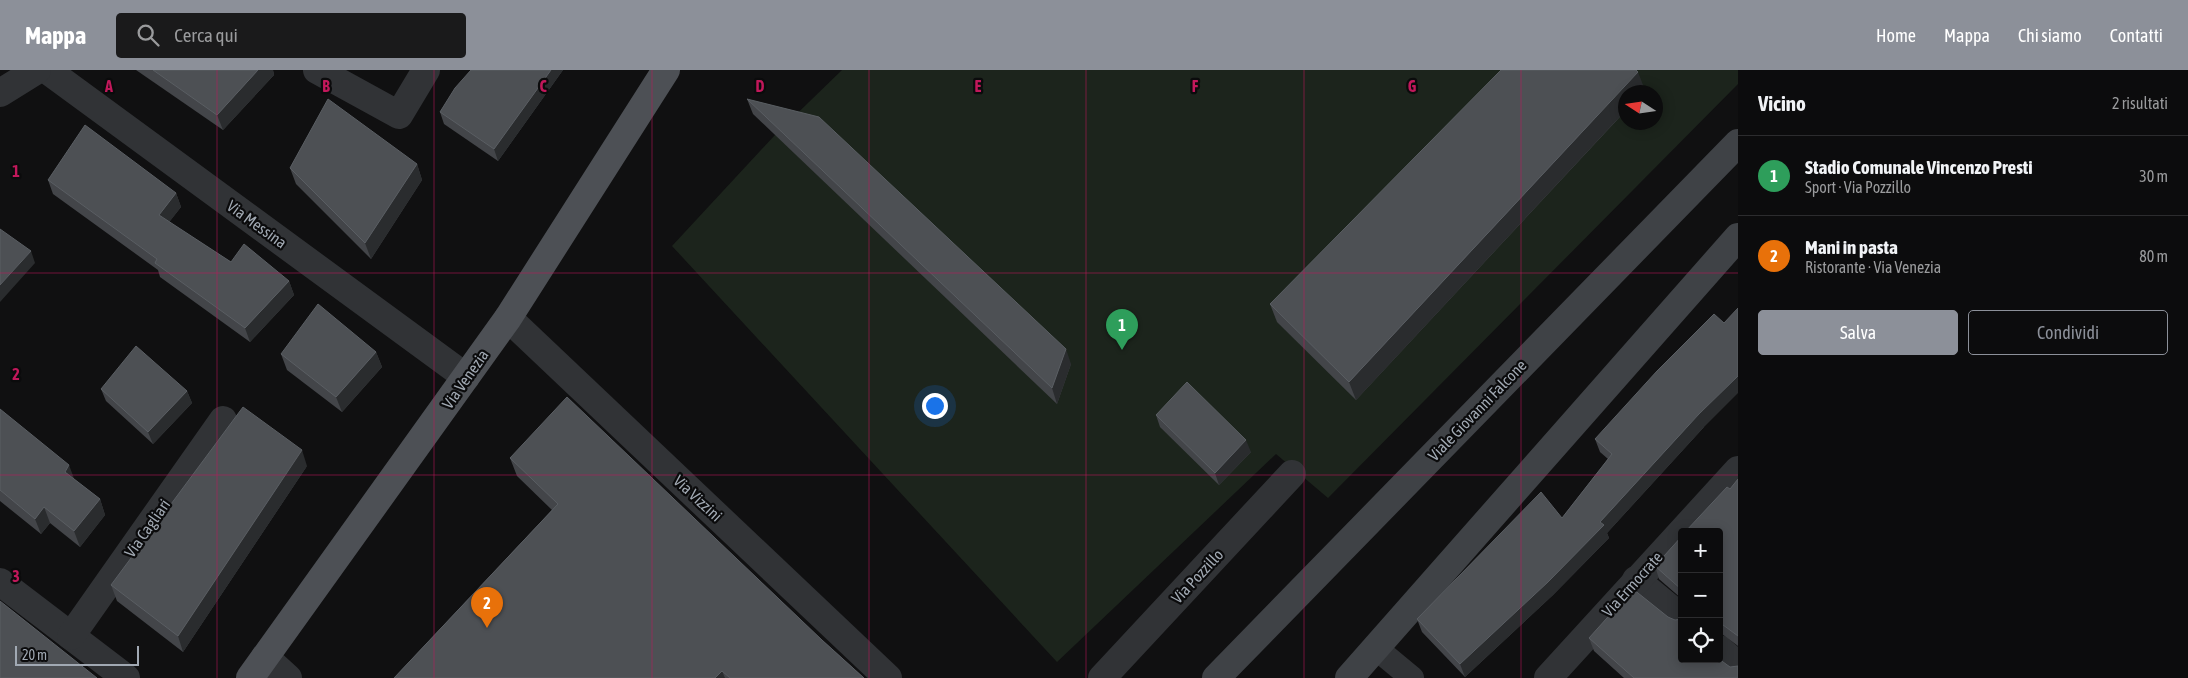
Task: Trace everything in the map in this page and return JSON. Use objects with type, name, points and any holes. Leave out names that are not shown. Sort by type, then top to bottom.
[{"type":"main road","name":"Via Venezia","points":[[258,668],[508,318],[666,70]]},
{"type":"street","points":[[0,93],[37,70]]},
{"type":"street","name":"Via Messina","points":[[47,70],[466,377]]},
{"type":"street","points":[[316,70],[399,115],[426,70]]},
{"type":"street","name":"Viale Giovanni Falcone","points":[[1216,678],[1738,143]]},
{"type":"street","points":[[1349,678],[1377,649],[1738,237]]},
{"type":"street","name":"Via Vizzini","points":[[508,318],[888,678]]},
{"type":"street","name":"Via Cagliari","points":[[71,636],[223,420]]},
{"type":"street","name":"Via Pozzillo","points":[[1102,678],[1292,474]]},
{"type":"street","name":"Via Ermocrate","points":[[1548,678],[1636,580],[1735,478]]},
{"type":"street","points":[[1636,580],[1678,615]]},
{"type":"street","points":[[0,582],[126,678]]},
{"type":"street","points":[[1723,652],[1738,665]]},
{"type":"street","points":[[258,668],[288,678]]},
{"type":"lane","points":[[1377,649],[1412,678]]},
{"type":"shaded area","points":[[842,70],[1738,70],[1738,84],[1328,498],[1276,454],[1057,662],[672,246],[775,135]]},
{"type":"building","points":[[153,70],[258,70],[217,115]]},
{"type":"building","points":[[471,70],[551,70],[494,149],[440,112],[455,88]]},
{"type":"building","points":[[1501,70],[1636,70],[1638,72],[1626,85],[1618,85],[1618,93],[1349,382],[1270,304]]},
{"type":"building","points":[[328,99],[417,164],[365,243],[290,168]]},
{"type":"building","points":[[747,99],[819,117],[1066,349],[1052,388]]},
{"type":"building","points":[[85,125],[176,193],[159,215],[231,262],[244,244],[289,281],[245,328],[155,263],[157,259],[48,180]]},
{"type":"building","points":[[0,229],[31,251],[0,285]]},
{"type":"building","points":[[318,304],[376,352],[336,397],[281,354]]},
{"type":"building","points":[[1738,308],[1738,376],[1699,414],[1600,522],[1604,525],[1548,582],[1460,664],[1417,619],[1541,492],[1562,518],[1612,454],[1595,439],[1657,371],[1714,314],[1724,323]]},
{"type":"building","points":[[136,346],[187,391],[148,432],[101,389]]},
{"type":"building","points":[[1187,382],[1246,440],[1215,473],[1156,415]]},
{"type":"building","points":[[567,397],[864,678],[730,678],[722,671],[715,678],[394,678],[558,504],[510,458]]},
{"type":"building","points":[[243,407],[302,450],[178,636],[111,585]]},
{"type":"building","points":[[0,409],[69,465],[65,472],[100,499],[74,531],[44,507],[35,519],[0,490]]},
{"type":"building","points":[[1738,479],[1738,636],[1723,625],[1723,528],[1689,528],[1727,487],[1730,489]]},
{"type":"building","points":[[1678,540],[1678,586],[1655,566]]},
{"type":"building","points":[[1633,589],[1668,617],[1678,620],[1678,663],[1723,662],[1730,667],[1738,666],[1738,678],[1634,678],[1589,638]]},
{"type":"building","points":[[0,601],[97,678],[0,678]]},
{"type":"place","name":"Stadio Comunale Vincenzo Presti","points":[[1122,350]]},
{"type":"place","name":"Mani in pasta","points":[[487,628]]}]
